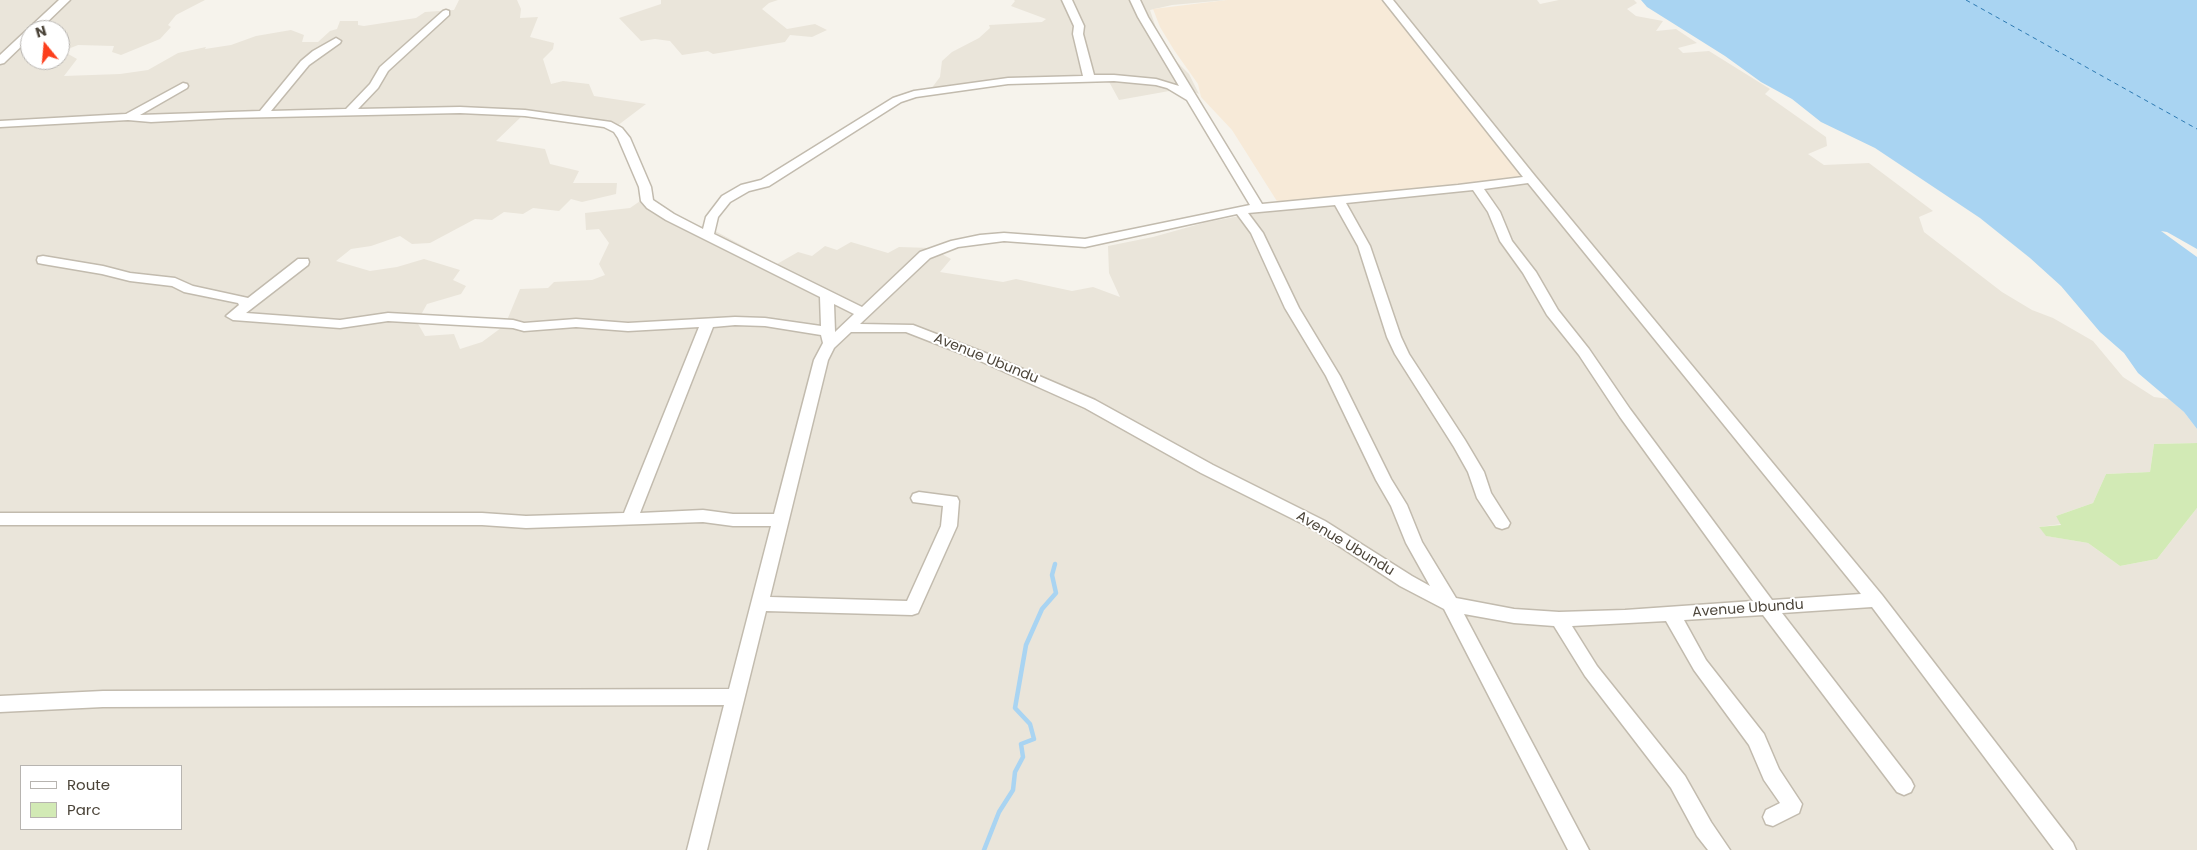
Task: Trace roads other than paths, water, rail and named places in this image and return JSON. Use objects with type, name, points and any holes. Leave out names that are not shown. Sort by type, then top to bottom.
[{"type":"street","points":[[43,20],[65,0]]},
{"type":"street","points":[[1067,0],[1079,26],[1078,34],[1089,78]]},
{"type":"street","points":[[1135,0],[1258,208]]},
{"type":"street","points":[[1388,0],[1531,180],[1876,600],[2066,850]]},
{"type":"street","points":[[348,113],[374,86],[384,69],[446,13]]},
{"type":"street","points":[[0,61],[20,42]]},
{"type":"street","points":[[264,114],[305,63],[317,53],[336,42]]},
{"type":"street","points":[[708,235],[712,217],[726,199],[745,188],[765,183],[897,100],[914,94],[1008,81],[1089,78],[1156,82],[1171,86],[1192,98]]},
{"type":"street","points":[[128,117],[183,86]]},
{"type":"street","points":[[0,124],[128,117],[151,119],[264,114],[490,112],[525,113],[607,124],[618,130],[624,138],[645,187],[646,201],[670,217],[863,313]]},
{"type":"street","points":[[697,850],[820,360],[828,346],[926,255],[955,244],[980,239],[1004,237],[1085,243],[1136,234],[1178,222],[1240,210],[1339,202],[1531,180]]},
{"type":"street","points":[[1477,187],[1494,212],[1506,241],[1529,272],[1552,312],[1584,352],[1625,413],[1768,608],[1904,786]]},
{"type":"street","points":[[1339,202],[1364,246],[1394,336],[1402,354],[1460,444],[1476,472],[1483,494],[1502,523]]},
{"type":"street","points":[[1240,210],[1256,233],[1292,308],[1333,376],[1384,480],[1399,504],[1414,543],[1450,604],[1579,850]]},
{"type":"street","points":[[43,260],[103,270],[130,277],[175,282],[189,290],[242,300],[248,305]]},
{"type":"street","points":[[303,262],[233,316],[340,324],[388,317],[513,324],[524,327],[576,323],[628,327],[708,322],[765,322],[827,331]]},
{"type":"street","points":[[827,294],[828,346]]},
{"type":"street","points":[[630,519],[708,322]]},
{"type":"street","name":"Avenue Ubundu","points":[[848,328],[908,328],[983,357],[1090,404],[1207,469],[1318,525],[1406,581],[1450,604],[1514,616],[1559,619],[1671,614],[1876,600]]},
{"type":"street","points":[[759,604],[912,608],[949,526],[951,500],[919,498]]},
{"type":"street","points":[[0,519],[6,517],[253,520],[482,519],[526,522],[703,516],[733,520],[780,520]]},
{"type":"street","points":[[1671,614],[1700,665],[1757,740],[1771,774],[1792,804],[1792,807],[1774,817]]},
{"type":"street","points":[[1559,619],[1591,671],[1678,782],[1704,829],[1720,850]]},
{"type":"street","points":[[0,704],[103,699],[736,697]]},
{"type":"water","points":[[1641,0],[2197,0],[2197,249],[2167,232],[2161,231],[2197,257],[2197,429],[2184,412],[2138,373],[2124,353],[2100,332],[2061,286],[2030,258],[1980,218],[1875,148],[1821,122],[1792,99],[1761,82],[1725,56],[1647,7]]},
{"type":"waterway","points":[[984,850],[999,812],[1013,790],[1015,772],[1023,757],[1021,744],[1034,739],[1030,724],[1015,708],[1026,645],[1042,609],[1056,593],[1052,575],[1055,564]]}]
